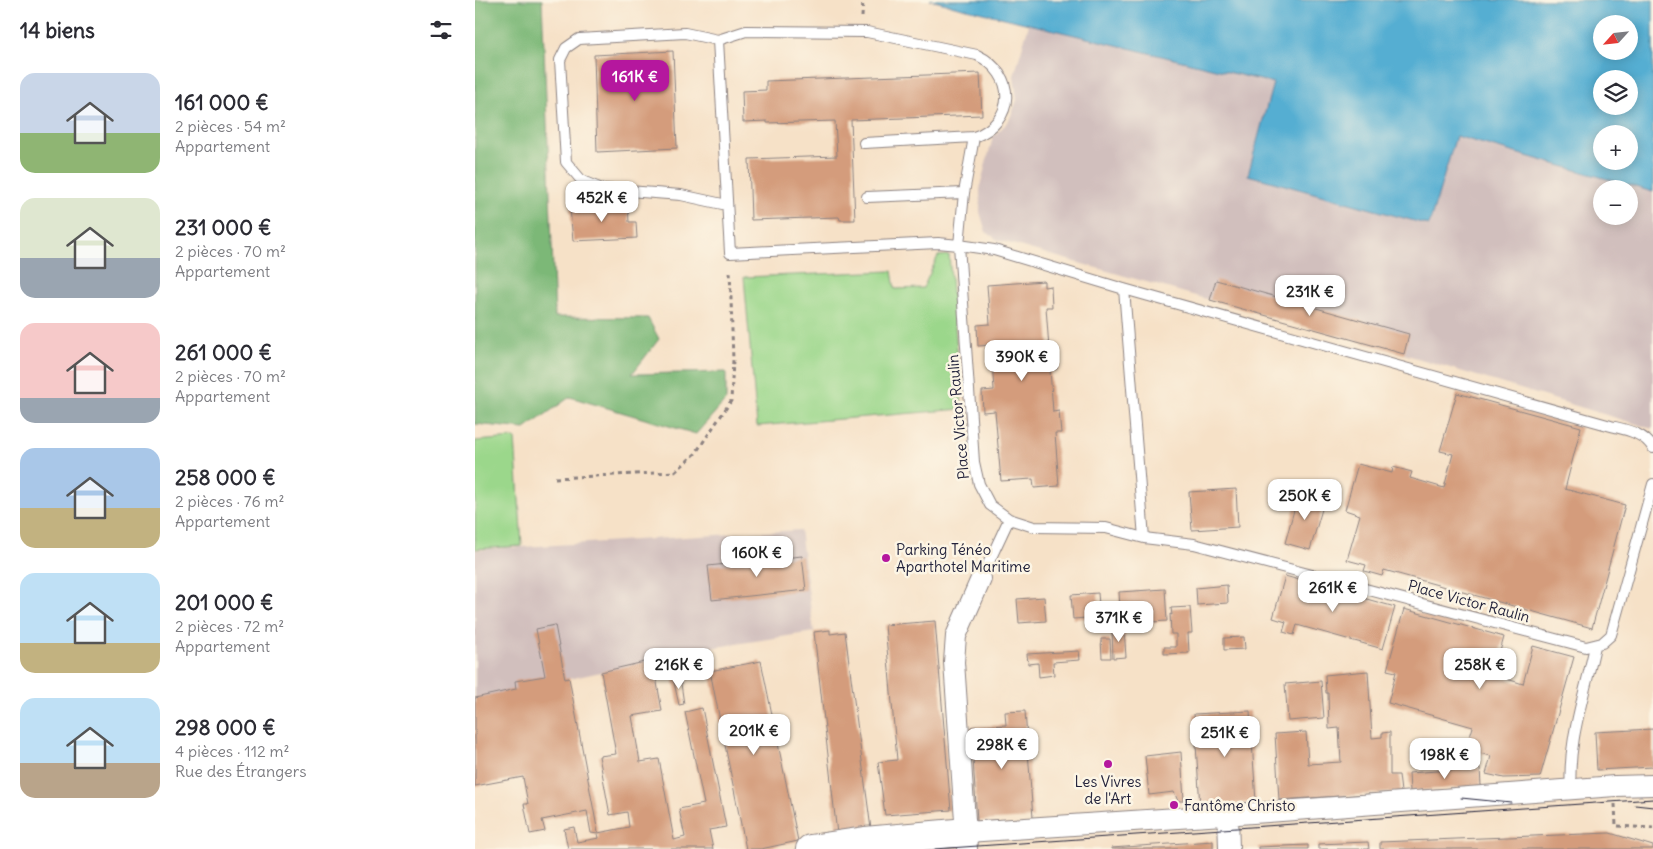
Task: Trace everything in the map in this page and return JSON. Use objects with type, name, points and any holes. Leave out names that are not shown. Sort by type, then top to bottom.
[{"type":"street","points":[[967,841],[954,662],[956,636],[981,579]]},
{"type":"street","points":[[810,849],[865,841],[967,841],[1228,815],[1615,786],[1653,785]]},
{"type":"street","points":[[1228,815],[1229,849]]},
{"type":"lane","points":[[727,205],[681,195],[602,189],[582,181],[566,162],[561,60],[566,48],[579,39],[685,33],[718,40],[746,31],[867,32],[977,55],[995,66],[1003,77],[1007,91],[1003,114],[997,123],[984,134],[973,137],[864,143]]},
{"type":"lane","points":[[718,40],[729,253],[930,243],[994,250],[1124,289],[1630,431],[1646,438],[1653,448]]},
{"type":"lane","name":"Place Victor Raulin","points":[[973,137],[964,193],[959,245],[974,462],[979,484],[991,505],[1009,519],[1034,527],[1106,528],[1144,538],[1194,544],[1574,644],[1586,647],[1595,646]]},
{"type":"lane","points":[[867,197],[964,193]]},
{"type":"lane","points":[[1124,289],[1144,538]]},
{"type":"lane","points":[[1571,790],[1569,770],[1577,721],[1595,646],[1611,635],[1653,484]]},
{"type":"lane","points":[[981,579],[1009,519]]},
{"type":"path","points":[[555,478],[675,472],[695,454],[731,401],[733,360],[729,253]]},
{"type":"path","points":[[1615,786],[1616,826],[1653,828]]},
{"type":"shaded area","points":[[1029,24],[1273,83],[1248,175],[1429,225],[1456,136],[1611,180],[1593,180],[1593,225],[1638,225],[1638,188],[1653,192],[1653,429],[1404,354],[1409,334],[1216,280],[1210,300],[998,240],[986,232],[980,212],[980,186],[993,137],[1009,121],[1017,100],[1014,76]]},
{"type":"shaded area","points":[[800,530],[814,632],[696,650],[475,699],[475,550]]},
{"type":"green space","points":[[475,0],[542,0],[555,317],[648,318],[659,339],[632,374],[726,372],[726,400],[696,434],[570,397],[525,429],[475,424]]},
{"type":"green space","points":[[949,255],[962,409],[757,426],[744,277],[892,271],[895,289],[923,288],[938,256]]},
{"type":"green space","points":[[515,438],[522,546],[475,549],[475,441]]},
{"type":"water","points":[[930,0],[1653,0],[1653,192],[1638,188],[1638,180],[1611,180],[1456,136],[1429,225],[1248,175],[1273,83]]},
{"type":"building","points":[[673,51],[677,148],[597,152],[594,55]]},
{"type":"building","points":[[980,73],[982,115],[851,120],[855,220],[840,220],[839,217],[751,220],[749,159],[837,156],[835,121],[743,122],[742,91],[766,90],[766,81]]},
{"type":"building","points":[[628,203],[629,222],[636,222],[637,238],[573,241],[570,208]]},
{"type":"building","points":[[1216,280],[1409,334],[1404,354],[1210,300]]},
{"type":"building","points":[[1044,281],[1044,287],[1051,286],[1052,307],[1046,307],[1049,348],[1055,347],[1057,369],[1050,370],[1053,412],[1059,411],[1061,433],[1055,433],[1059,486],[1034,488],[1033,479],[1001,481],[995,411],[983,412],[982,391],[994,390],[991,345],[978,346],[977,325],[990,324],[987,285]]},
{"type":"building","points":[[1457,393],[1581,427],[1565,489],[1625,505],[1592,628],[1384,570],[1382,576],[1364,571],[1366,565],[1347,560],[1360,515],[1345,510],[1358,464],[1392,473],[1393,467],[1412,472],[1410,478],[1444,488],[1453,454],[1440,451]]},
{"type":"building","points":[[1236,489],[1238,527],[1192,530],[1189,492]]},
{"type":"building","points":[[1299,492],[1325,499],[1310,550],[1285,543]]},
{"type":"building","points":[[802,556],[806,590],[712,600],[708,566]]},
{"type":"building","points":[[1285,576],[1395,607],[1383,649],[1297,625],[1294,635],[1283,632],[1286,622],[1273,618]]},
{"type":"building","points":[[1227,585],[1228,603],[1197,605],[1196,588]]},
{"type":"building","points":[[1165,589],[1167,621],[1121,624],[1119,592]]},
{"type":"building","points":[[1098,593],[1100,617],[1073,619],[1071,595]]},
{"type":"building","points":[[1044,597],[1046,621],[1019,623],[1017,599]]},
{"type":"building","points":[[1190,607],[1192,633],[1188,633],[1189,653],[1164,654],[1164,647],[1176,647],[1176,634],[1171,634],[1171,608]]},
{"type":"building","points":[[1404,609],[1504,637],[1499,655],[1505,657],[1503,666],[1496,665],[1494,675],[1523,684],[1533,646],[1574,657],[1540,777],[1504,778],[1486,774],[1491,756],[1472,751],[1475,742],[1469,740],[1473,727],[1388,703],[1396,672],[1387,670]]},
{"type":"building","points":[[935,621],[951,810],[885,815],[878,762],[897,760],[885,625]]},
{"type":"building","points":[[555,625],[565,679],[569,678],[598,833],[629,827],[627,812],[610,815],[599,756],[616,754],[601,672],[653,660],[662,711],[632,716],[640,762],[659,759],[674,840],[685,837],[679,809],[704,804],[685,712],[702,708],[726,827],[709,830],[713,849],[568,849],[564,829],[574,827],[577,842],[599,838],[598,834],[591,833],[587,811],[542,820],[545,831],[530,834],[524,804],[528,804],[523,777],[475,786],[475,698],[516,689],[515,681],[545,676],[536,629]]},
{"type":"building","points":[[1124,628],[1126,657],[1113,658],[1112,629]]},
{"type":"building","points":[[830,630],[830,634],[845,632],[871,829],[837,834],[814,632]]},
{"type":"building","points":[[1244,637],[1245,649],[1224,650],[1224,638]]},
{"type":"building","points":[[1101,639],[1110,639],[1111,658],[1102,658]]},
{"type":"building","points":[[1079,651],[1080,660],[1053,662],[1054,675],[1039,677],[1038,663],[1028,664],[1027,654]]},
{"type":"building","points":[[761,661],[798,841],[761,849],[746,849],[710,671]]},
{"type":"building","points":[[1368,671],[1372,738],[1382,737],[1382,733],[1390,732],[1390,775],[1399,775],[1401,792],[1279,800],[1275,734],[1306,732],[1308,764],[1341,762],[1339,728],[1329,729],[1328,693],[1326,693],[1325,675]]},
{"type":"building","points":[[680,677],[684,704],[679,705],[673,678]]},
{"type":"building","points":[[1321,681],[1324,718],[1288,721],[1285,684]]},
{"type":"building","points":[[1025,711],[1033,818],[977,821],[971,727],[1006,725],[1005,712]]},
{"type":"building","points":[[1250,711],[1256,802],[1200,806],[1194,714]]},
{"type":"building","points":[[1653,729],[1653,767],[1597,770],[1595,732]]},
{"type":"building","points":[[1181,752],[1184,801],[1178,801],[1174,792],[1149,795],[1145,756]]},
{"type":"building","points":[[1480,768],[1481,786],[1410,791],[1409,773]]},
{"type":"building","points":[[1610,833],[1653,846],[1653,849],[1380,849],[1380,842]]},
{"type":"building","points":[[1213,841],[1213,849],[1111,849],[1111,848]]},
{"type":"building","points":[[1368,842],[1369,849],[1318,849],[1318,844]]},
{"type":"building","points":[[1308,845],[1308,849],[1258,849],[1258,847]]},
{"type":"tram line","points":[[1461,798],[1511,803]]},
{"type":"tram line","points":[[935,849],[1653,799]]},
{"type":"tram line","points":[[1635,805],[1653,807]]},
{"type":"place","name":"Parking Ténéo Aparthotel Maritime","points":[[886,558]]},
{"type":"place","name":"Les Vivres de l'Art","points":[[1108,764]]},
{"type":"place","name":"Fantôme Christo","points":[[1174,805]]}]
